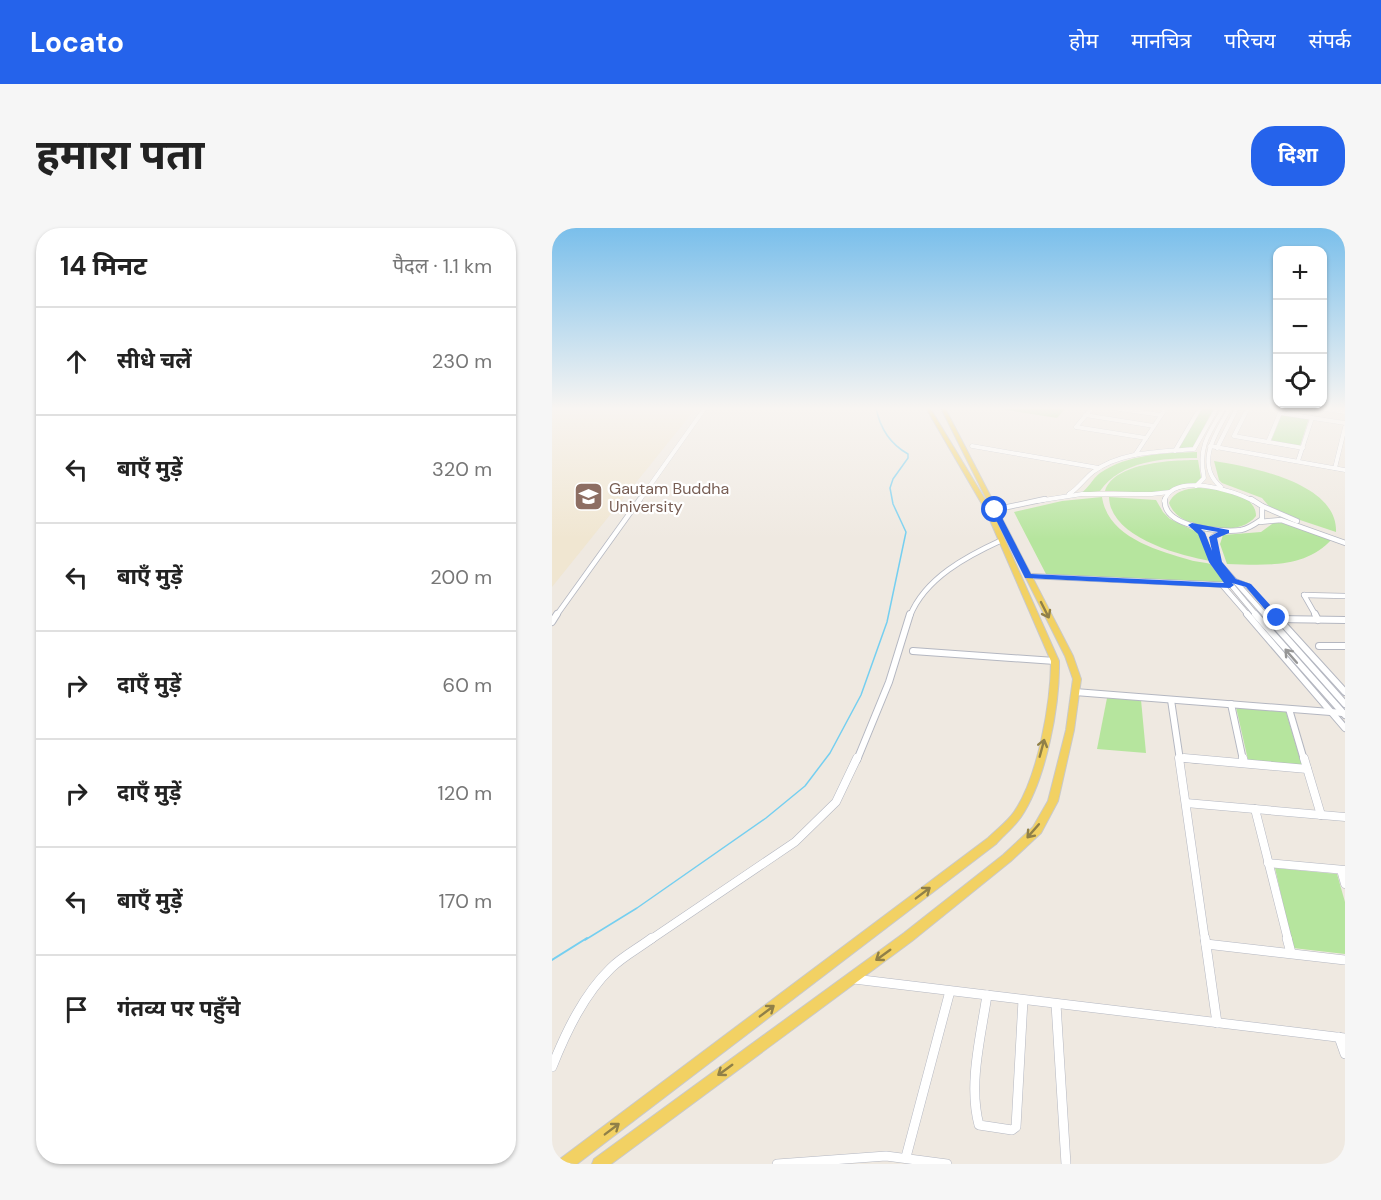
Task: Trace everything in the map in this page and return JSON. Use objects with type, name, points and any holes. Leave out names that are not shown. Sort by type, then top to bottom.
[{"type":"main road","points":[[565,1164],[992,841],[1020,812],[1031,788],[1057,682],[1055,661],[1002,540],[993,512],[955,452]]},
{"type":"main road","points":[[599,1164],[908,937],[980,880],[1036,830],[1053,801],[1070,730],[1077,679],[1069,656],[964,452]]},
{"type":"street","points":[[552,621],[674,452]]},
{"type":"street","points":[[1005,452],[1100,468]]},
{"type":"street","points":[[1068,495],[1100,468],[1135,455],[1168,452]]},
{"type":"street","points":[[1196,486],[1204,478],[1201,452]]},
{"type":"street","points":[[1209,452],[1207,461],[1214,482],[1262,506],[1345,541]]},
{"type":"street","points":[[1238,452],[1345,470]]},
{"type":"street","points":[[1298,462],[1301,452]]},
{"type":"street","points":[[1335,468],[1339,452]]},
{"type":"street","points":[[993,512],[1068,495],[1114,492],[1160,494],[1196,486],[1224,488]]},
{"type":"street","points":[[1163,503],[1166,496],[1174,490]]},
{"type":"street","points":[[993,512],[1096,495],[1134,495],[1158,499],[1173,517],[1192,525],[1227,531]]},
{"type":"street","points":[[1259,522],[1262,519],[1262,506]]},
{"type":"street","points":[[1345,541],[1281,520],[1266,520],[1243,530],[1217,533],[1213,537],[1218,562],[1232,583],[1270,620],[1345,704]]},
{"type":"street","points":[[1192,525],[1202,533],[1213,562],[1344,714]]},
{"type":"street","points":[[552,1067],[564,1037],[607,971],[667,927],[726,891],[770,860],[837,801],[867,737],[911,612],[916,604],[947,573],[979,550],[1002,540]]},
{"type":"street","points":[[1028,576],[1222,585],[1232,583],[1248,586],[1345,692]]},
{"type":"street","points":[[1222,585],[1345,728]]},
{"type":"street","points":[[1318,620],[1304,595],[1345,596]]},
{"type":"street","points":[[1270,620],[1277,618],[1345,620]]},
{"type":"street","points":[[1319,645],[1345,646]]},
{"type":"street","points":[[914,651],[1055,661]]},
{"type":"street","points":[[1075,692],[1344,714]]},
{"type":"street","points":[[1171,699],[1217,1023]]},
{"type":"street","points":[[1231,704],[1244,763]]},
{"type":"street","points":[[1289,709],[1321,815]]},
{"type":"street","points":[[1180,758],[1307,768]]},
{"type":"street","points":[[1186,802],[1345,817]]},
{"type":"street","points":[[1255,809],[1290,953]]},
{"type":"street","points":[[1268,863],[1343,870],[1345,884]]},
{"type":"street","points":[[1206,944],[1345,960]]},
{"type":"street","points":[[851,978],[1342,1038],[1345,1054]]},
{"type":"street","points":[[906,1158],[950,991]]},
{"type":"street","points":[[987,995],[976,1088],[976,1120],[979,1125],[985,1127],[1012,1130],[1016,1127],[1023,1000]]},
{"type":"street","points":[[1056,1004],[1066,1164]]},
{"type":"street","points":[[777,1164],[886,1156],[947,1164]]},
{"type":"shaded area","points":[[552,452],[661,452],[552,587]]},
{"type":"green space","points":[[1197,452],[1197,458],[1170,459],[1131,467],[1119,473],[1100,491],[1081,493],[1100,473],[1122,462],[1160,454]]},
{"type":"green space","points":[[1198,460],[1201,478],[1194,484],[1183,488],[1156,492],[1105,491],[1111,481],[1132,468],[1160,462]]},
{"type":"green space","points":[[1214,461],[1269,473],[1290,480],[1308,490],[1323,501],[1333,515],[1336,532],[1273,511],[1262,498],[1222,483]]},
{"type":"green space","points":[[1197,488],[1224,491],[1242,497],[1254,508],[1256,516],[1248,523],[1223,529],[1196,525],[1184,520],[1169,503],[1177,493]]},
{"type":"green space","points":[[1102,497],[1106,511],[1124,532],[1163,552],[1213,565],[1227,584],[1046,574],[1014,512],[1062,501]]},
{"type":"green space","points":[[1109,497],[1156,500],[1170,519],[1199,533],[1210,561],[1164,549],[1133,533],[1112,511]]},
{"type":"green space","points":[[1276,521],[1332,539],[1322,549],[1297,560],[1269,564],[1227,564],[1220,544],[1223,535],[1261,532]]},
{"type":"green space","points":[[1107,698],[1141,700],[1146,753],[1097,749]]},
{"type":"green space","points":[[1236,707],[1286,712],[1302,765],[1248,760]]},
{"type":"green space","points":[[1275,868],[1337,874],[1345,902],[1345,954],[1293,948]]},
{"type":"waterway","points":[[585,940],[637,908],[766,818],[805,786],[830,753],[861,695],[887,622],[906,532],[893,504],[890,488],[893,479],[908,458],[905,452]]},
{"type":"waterway","points":[[552,960],[587,938]]},
{"type":"place","name":"Gautam Buddha University","points":[[588,497]]},
{"type":"route","points":[[995,510],[1028,576],[1230,585],[1213,562],[1202,533],[1192,525],[1209,530],[1227,531],[1217,533],[1213,537],[1218,562],[1234,581],[1248,586],[1277,618]]}]
